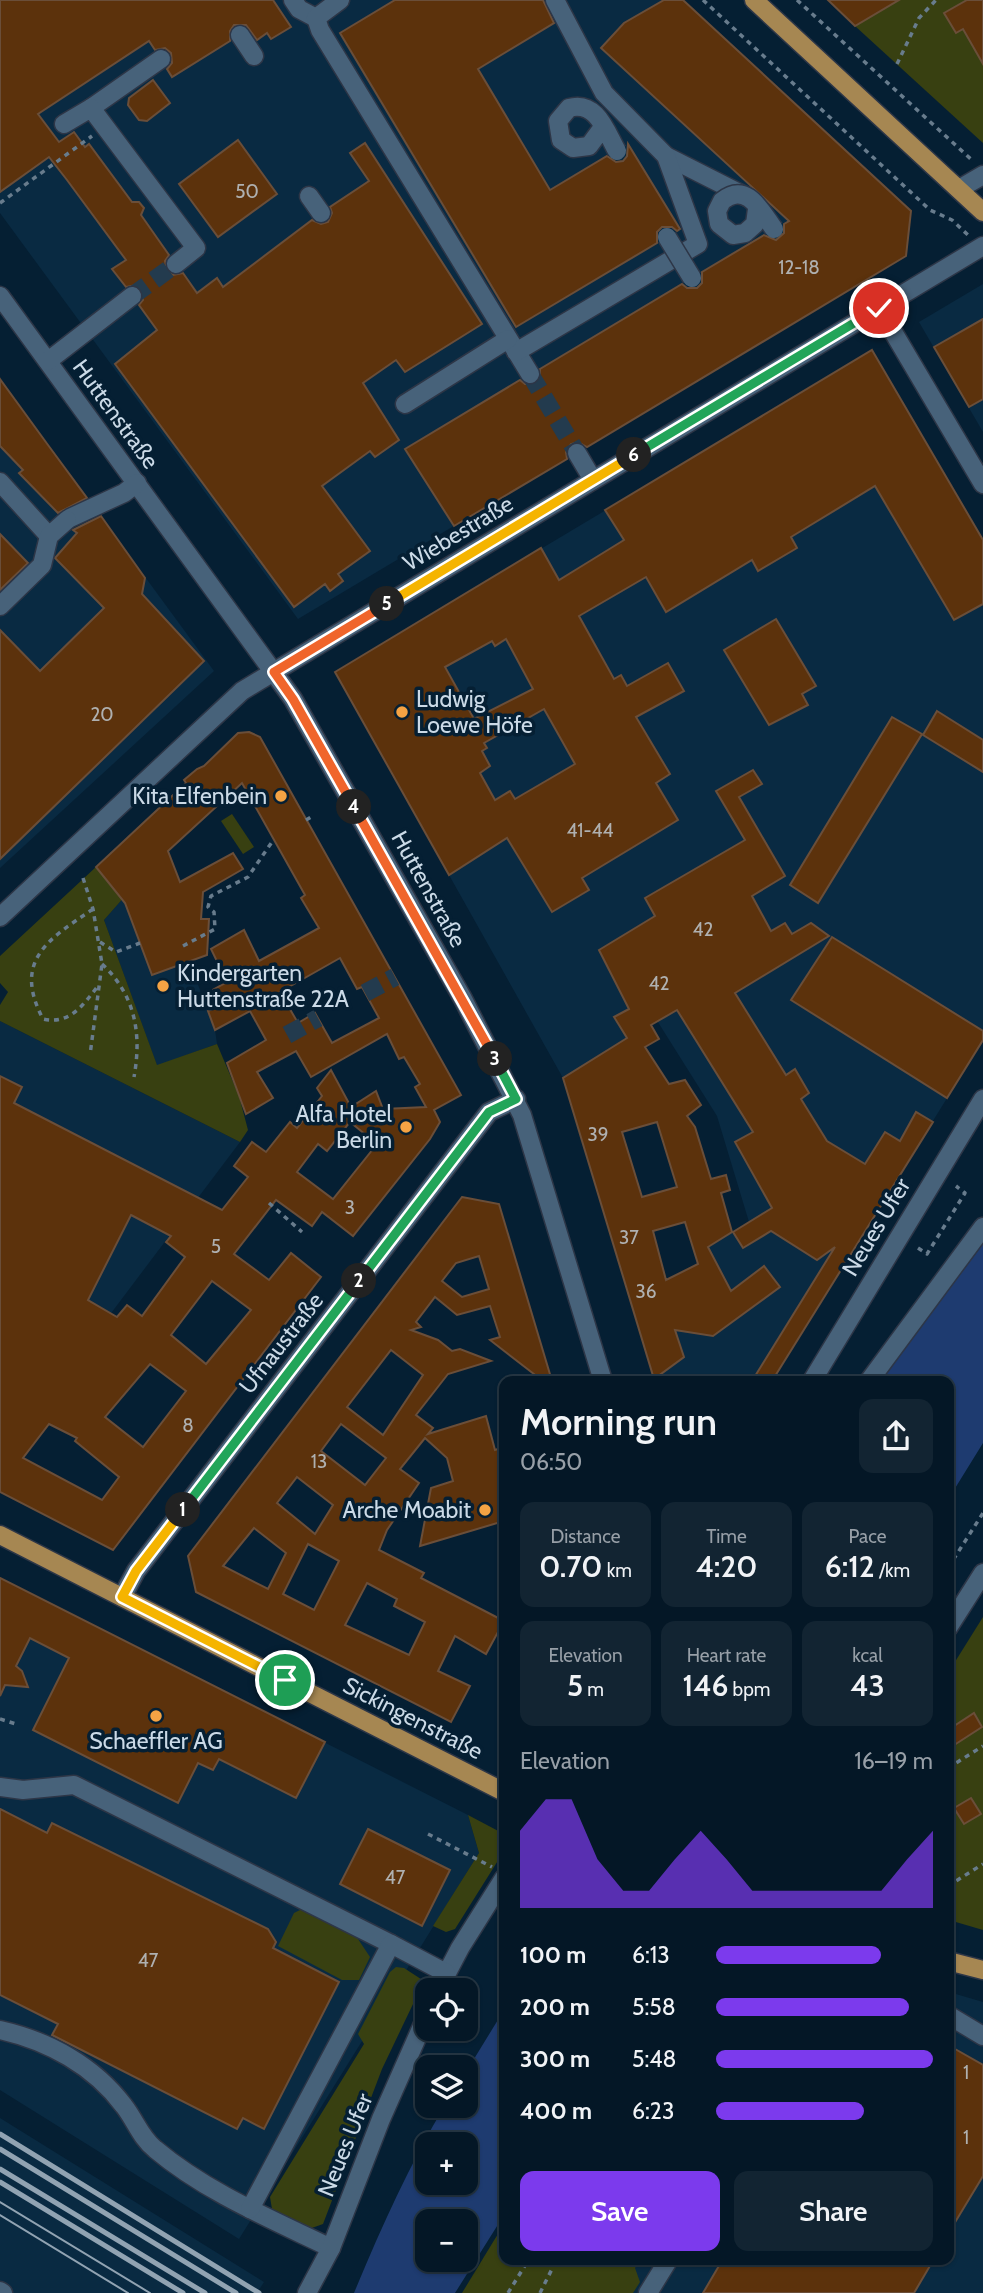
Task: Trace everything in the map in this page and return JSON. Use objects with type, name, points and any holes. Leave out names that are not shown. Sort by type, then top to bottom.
[{"type":"main road","points":[[754,0],[983,212]]},
{"type":"main road","name":"Sickingenstraße","points":[[0,1535],[499,1789]]},
{"type":"main road","points":[[954,1963],[983,1970]]},
{"type":"street","points":[[293,0],[299,9],[316,18],[530,374]]},
{"type":"street","points":[[316,18],[340,0]]},
{"type":"street","points":[[555,0],[604,93],[666,156],[748,197],[757,209],[755,224],[742,234],[724,231],[717,217],[718,206],[725,198],[734,194],[747,195],[774,229]]},
{"type":"street","points":[[567,20],[599,114],[600,131],[589,146],[573,148],[561,140],[558,121],[569,108],[587,107],[596,114],[617,151]]},
{"type":"street","points":[[240,35],[254,56]]},
{"type":"street","points":[[64,124],[92,108],[161,59]]},
{"type":"street","points":[[92,108],[196,248],[176,264]]},
{"type":"street","points":[[405,404],[698,244],[666,156]]},
{"type":"street","points":[[959,189],[983,173]]},
{"type":"street","points":[[309,196],[321,213]]},
{"type":"street","points":[[667,237],[692,278]]},
{"type":"street","name":"Wiebestraße","points":[[0,917],[228,704],[274,672],[983,246]]},
{"type":"street","name":"Huttenstraße","points":[[0,296],[274,672],[307,723],[516,1099],[601,1376]]},
{"type":"street","points":[[48,361],[132,296]]},
{"type":"street","points":[[879,308],[983,484]]},
{"type":"street","points":[[577,453],[593,480]]},
{"type":"street","points":[[0,482],[49,536]]},
{"type":"street","points":[[0,606],[42,565],[49,536],[68,519],[124,493],[137,483]]},
{"type":"street","name":"Ufnaustraße","points":[[122,1597],[136,1571],[489,1112],[516,1099]]},
{"type":"street","name":"Neues Ufer","points":[[815,1376],[983,1099]]},
{"type":"street","points":[[873,1376],[983,1227]]},
{"type":"street","points":[[954,1619],[983,1573]]},
{"type":"street","points":[[0,1787],[23,1790],[74,1785],[391,1944],[437,1978]]},
{"type":"street","points":[[444,1978],[499,1873]]},
{"type":"street","points":[[250,2209],[391,1944]]},
{"type":"street","points":[[954,2019],[983,2036]]},
{"type":"street","points":[[0,2031],[20,2035],[66,2054],[113,2092],[153,2148],[250,2209],[331,2248]]},
{"type":"street","name":"Neues Ufer","points":[[307,2293],[331,2248],[376,2130],[415,2041]]},
{"type":"street","points":[[648,2293],[665,2265]]},
{"type":"path","points":[[703,0],[930,210],[952,220]]},
{"type":"path","points":[[797,0],[983,173]]},
{"type":"path","points":[[897,64],[919,18],[936,0]]},
{"type":"path","points":[[0,203],[105,126]]},
{"type":"path","points":[[183,946],[212,934],[215,929],[214,912],[208,907],[211,896],[248,877],[274,839]]},
{"type":"path","points":[[83,878],[93,909],[102,964],[90,1055]]},
{"type":"path","points":[[93,909],[45,942],[36,955],[32,990],[43,1018],[62,1021],[78,1010],[98,986]]},
{"type":"path","points":[[99,940],[116,953],[140,943]]},
{"type":"path","points":[[102,964],[118,979],[135,1016],[139,1037],[134,1077]]},
{"type":"path","points":[[918,1248],[927,1254],[965,1193],[956,1186]]},
{"type":"path","points":[[269,1203],[302,1232]]},
{"type":"path","points":[[954,1559],[983,1513]]},
{"type":"path","points":[[0,1719],[19,1725]]},
{"type":"path","points":[[954,1764],[983,1746]]},
{"type":"path","points":[[428,1834],[499,1873]]},
{"type":"path","points":[[954,1882],[983,1864]]},
{"type":"path","points":[[508,2293],[524,2265]]},
{"type":"path","points":[[540,2293],[554,2265]]},
{"type":"shaded area","points":[[0,0],[683,0],[911,211],[906,256],[298,619],[0,213]]},
{"type":"shaded area","points":[[983,284],[983,432],[919,322]]},
{"type":"shaded area","points":[[872,351],[983,540],[983,1040],[775,1376],[653,1376],[638,1326],[720,1302],[697,1254],[749,1222],[717,1116],[656,1019],[563,1078],[335,672]]},
{"type":"shaded area","points":[[0,379],[214,671],[0,868]]},
{"type":"shaded area","name":"Kindergarten Huttenstraße 22A","points":[[126,895],[202,902],[203,919],[209,919],[208,932],[182,942],[215,1030],[217,1044],[157,1066],[104,920]]},
{"type":"shaded area","points":[[0,1021],[240,1142],[20,1434],[0,1468]]},
{"type":"shaded area","points":[[0,1578],[468,1815],[479,1853],[239,2239],[0,2090]]},
{"type":"shaded area","points":[[954,1993],[983,2002],[983,2293],[594,2293],[611,2265],[954,2265]]},
{"type":"shaded area","points":[[0,2118],[264,2282],[257,2293],[0,2293]]},
{"type":"green space","points":[[899,0],[983,0],[983,143],[855,26]]},
{"type":"green space","points":[[232,814],[254,847],[243,854],[221,821]]},
{"type":"green space","points":[[96,867],[114,890],[126,895],[104,920],[157,1065],[217,1044],[239,1096],[248,1130],[240,1142],[0,1021],[0,1005],[8,992],[0,983],[0,956]]},
{"type":"green space","points":[[983,1617],[983,1930],[954,1921],[954,1663]]},
{"type":"green space","points":[[468,1815],[499,1831],[499,1859],[455,1929],[446,1932],[433,1926],[479,1853]]},
{"type":"green space","points":[[304,1908],[354,1933],[370,1957],[359,1980],[342,1980],[278,1946],[294,1913]]},
{"type":"green space","points":[[396,1967],[404,1968],[419,1978],[415,1978],[415,2000],[382,2069],[323,2224],[309,2229],[272,2209],[270,2197],[364,2044],[358,2034],[390,1972]]},
{"type":"green space","points":[[499,2232],[499,2265],[637,2265],[635,2268],[640,2282],[633,2293],[462,2293],[475,2272],[478,2272],[478,2267]]},
{"type":"water","points":[[983,1244],[983,1443],[954,1490],[954,1376],[884,1376]]},
{"type":"water","points":[[499,2018],[499,2223],[478,2256],[478,2209],[415,2209],[415,2272],[468,2272],[455,2293],[354,2293],[415,2159],[415,2195],[478,2195],[478,2132],[430,2132],[438,2118],[478,2118],[476,2055]]},
{"type":"building","points":[[0,0],[273,0],[291,27],[271,39],[267,33],[257,40],[246,25],[234,25],[230,31],[230,41],[172,77],[167,69],[172,63],[171,53],[165,48],[155,50],[149,41],[38,114],[59,142],[74,132],[85,147],[89,144],[132,202],[139,202],[144,208],[141,215],[169,255],[165,261],[167,271],[173,275],[183,273],[197,293],[217,278],[223,287],[312,220],[321,224],[328,222],[332,213],[330,207],[369,181],[350,153],[365,143],[482,324],[405,372],[396,360],[363,383],[399,440],[375,457],[370,451],[322,486],[370,551],[338,574],[343,581],[330,591],[325,584],[294,607],[115,364],[157,330],[139,305],[143,300],[141,290],[136,285],[126,287],[112,269],[126,260],[49,157],[0,192]]},
{"type":"building","points":[[395,0],[543,0],[554,23],[478,69],[550,190],[607,156],[616,162],[623,161],[627,156],[628,144],[680,229],[677,231],[672,227],[662,227],[657,232],[657,243],[516,327],[340,33]]},
{"type":"building","points":[[664,0],[683,0],[911,211],[906,256],[587,447],[578,442],[571,444],[566,452],[567,459],[454,526],[405,449],[520,380],[525,384],[535,384],[540,379],[540,369],[682,284],[687,288],[697,288],[702,283],[702,272],[764,235],[776,240],[784,233],[784,224],[789,221],[601,48],[624,23]]},
{"type":"building","points":[[828,0],[899,0],[855,26]]},
{"type":"building","points":[[967,0],[983,0],[983,64],[963,29],[956,33],[944,13]]},
{"type":"building","points":[[153,80],[170,103],[147,121],[139,120],[128,105],[129,98]]},
{"type":"building","points":[[238,140],[277,194],[218,237],[179,184]]},
{"type":"building","points":[[983,319],[983,399],[969,407],[934,347]]},
{"type":"building","points":[[872,350],[983,540],[983,604],[954,620],[875,486],[791,537],[797,548],[758,571],[752,560],[666,612],[646,577],[579,616],[614,679],[621,675],[627,686],[668,663],[684,691],[636,717],[670,774],[656,783],[678,820],[582,878],[589,890],[552,912],[507,838],[449,875],[335,672],[541,548],[559,580],[624,540],[605,510]],"holes":[[[506,639],[533,689],[474,719],[445,667],[492,641],[495,646]],[[544,709],[575,764],[515,799],[510,791],[495,800],[480,773],[490,766],[482,751],[487,748],[484,743]]]},
{"type":"building","points":[[0,379],[87,498],[58,513],[19,473],[23,470],[0,446]]},
{"type":"building","points":[[101,516],[145,578],[142,594],[204,661],[0,859],[0,630],[40,671],[104,608],[55,558],[77,533],[73,530]]},
{"type":"building","points":[[0,534],[28,563],[0,590]]},
{"type":"building","points":[[776,619],[816,686],[802,694],[808,705],[769,725],[724,650]]},
{"type":"building","points":[[937,711],[983,740],[983,772],[923,735]]},
{"type":"building","points":[[892,717],[922,734],[818,903],[790,885]]},
{"type":"building","points":[[249,732],[260,737],[461,1095],[434,1110],[440,1122],[430,1139],[353,1236],[322,1212],[312,1226],[276,1200],[234,1254],[269,1280],[291,1253],[321,1277],[113,1550],[0,1492],[0,1076],[22,1087],[14,1103],[222,1210],[248,1177],[234,1166],[252,1142],[266,1152],[290,1122],[297,1128],[322,1096],[317,1088],[331,1070],[351,1107],[376,1091],[383,1109],[426,1107],[415,1087],[420,1084],[404,1057],[399,1059],[387,1034],[311,1077],[296,1051],[257,1072],[273,1098],[246,1114],[227,1063],[266,1040],[250,1011],[215,1030],[208,1011],[217,1007],[209,992],[227,982],[211,949],[244,930],[259,961],[319,928],[301,898],[305,895],[242,783],[168,851],[180,882],[233,853],[243,869],[203,892],[201,919],[209,919],[207,955],[152,975],[125,903],[96,867],[186,783],[184,780],[204,766],[238,733]],"holes":[[[340,958],[357,989],[362,987],[379,1018],[332,1043],[315,1013],[298,1023],[280,992]],[[350,1122],[377,1144],[333,1199],[297,1172],[318,1144],[327,1151]],[[131,1215],[171,1236],[166,1242],[185,1257],[142,1316],[127,1305],[117,1317],[88,1300]],[[212,1281],[251,1310],[206,1364],[171,1335]],[[150,1364],[186,1391],[143,1447],[105,1417]],[[49,1424],[77,1438],[75,1441],[119,1477],[102,1500],[23,1458]]]},
{"type":"building","points":[[753,770],[762,784],[739,797],[785,876],[752,896],[771,931],[785,923],[792,934],[811,923],[829,936],[735,993],[786,1075],[795,1069],[809,1093],[801,1099],[827,1141],[865,1164],[885,1132],[900,1141],[916,1112],[933,1122],[775,1376],[755,1376],[835,1247],[817,1260],[771,1231],[743,1248],[733,1232],[772,1208],[735,1142],[753,1132],[677,1010],[651,1025],[659,1039],[645,1047],[669,1084],[685,1080],[701,1105],[687,1116],[695,1127],[711,1179],[726,1175],[730,1190],[721,1193],[732,1232],[708,1247],[731,1291],[764,1266],[780,1287],[713,1336],[675,1330],[684,1357],[658,1376],[653,1376],[563,1078],[627,1038],[614,1017],[629,1009],[599,950],[655,916],[645,898],[745,840],[716,791]],"holes":[[[657,1122],[677,1187],[642,1197],[622,1132]],[[685,1222],[698,1264],[666,1280],[653,1231]]]},
{"type":"building","points":[[832,937],[983,1031],[983,1040],[947,1098],[791,1000]]},
{"type":"building","points":[[462,1197],[499,1204],[551,1376],[537,1376],[490,1340],[500,1337],[490,1306],[457,1315],[435,1297],[416,1322],[421,1327],[411,1330],[438,1340],[452,1351],[460,1349],[491,1361],[448,1374],[416,1415],[433,1428],[428,1434],[486,1416],[495,1450],[499,1449],[499,1522],[420,1546],[431,1488],[453,1481],[447,1458],[425,1438],[400,1469],[419,1483],[387,1530],[379,1550],[424,1573],[421,1578],[499,1618],[499,1630],[486,1654],[455,1636],[438,1671],[470,1686],[451,1722],[196,1592],[188,1556]],"holes":[[[479,1256],[489,1289],[462,1297],[442,1281],[456,1263]],[[391,1350],[423,1375],[383,1435],[347,1407]],[[341,1424],[386,1458],[365,1485],[321,1451]],[[297,1477],[333,1505],[315,1534],[277,1503]],[[254,1528],[286,1553],[268,1589],[223,1566]],[[308,1544],[339,1561],[314,1610],[283,1594]],[[367,1583],[397,1599],[394,1606],[425,1622],[409,1655],[345,1625]]]},
{"type":"building","name":"Schaeffler AG","points":[[0,1578],[325,1742],[296,1798],[219,1759],[213,1770],[198,1763],[178,1803],[33,1730],[69,1658],[30,1638],[16,1666],[22,1671],[28,1687],[5,1685],[0,1696]]},
{"type":"building","points":[[974,1713],[982,1727],[954,1745],[954,1726]]},
{"type":"building","points":[[971,1798],[981,1814],[964,1824],[954,1808]]},
{"type":"building","points":[[0,1809],[47,1833],[52,1823],[268,1929],[276,1942],[273,1948],[339,1982],[264,2129],[243,2118],[237,2129],[52,2035],[58,2024],[0,1995]]},
{"type":"building","points":[[368,1829],[450,1870],[422,1926],[340,1884]]},
{"type":"building","points":[[954,2048],[983,2065],[983,2176],[954,2224]]},
{"type":"building","points":[[719,2265],[930,2265],[914,2293],[703,2293]]},
{"type":"tunnel","points":[[132,296],[176,264]]},
{"type":"tunnel","points":[[530,374],[577,453]]},
{"type":"tunnel","points":[[365,993],[395,977]]},
{"type":"tunnel","points":[[287,1035],[318,1018]]},
{"type":"tram line","points":[[0,2202],[150,2293]]},
{"type":"tram line","points":[[0,2215],[128,2293]]},
{"type":"railway","points":[[0,2134],[259,2293]]},
{"type":"railway","points":[[0,2149],[236,2293]]},
{"type":"railway","points":[[0,2169],[205,2293]]},
{"type":"railway","points":[[0,2182],[183,2293]]},
{"type":"place","name":"Ludwig Loewe Höfe","points":[[402,712]]},
{"type":"place","name":"Kita Elfenbein","points":[[281,796]]},
{"type":"place","name":"Kindergarten Huttenstraße 22A","points":[[163,986]]},
{"type":"place","name":"Alfa Hotel Berlin","points":[[406,1127]]},
{"type":"place","name":"Arche Moabit","points":[[485,1510]]},
{"type":"place","name":"Schaeffler AG","points":[[156,1716]]},
{"type":"route","points":[[285,1680],[122,1597],[136,1571],[489,1112],[516,1099],[463,999],[293,699],[274,672],[879,308]]}]
